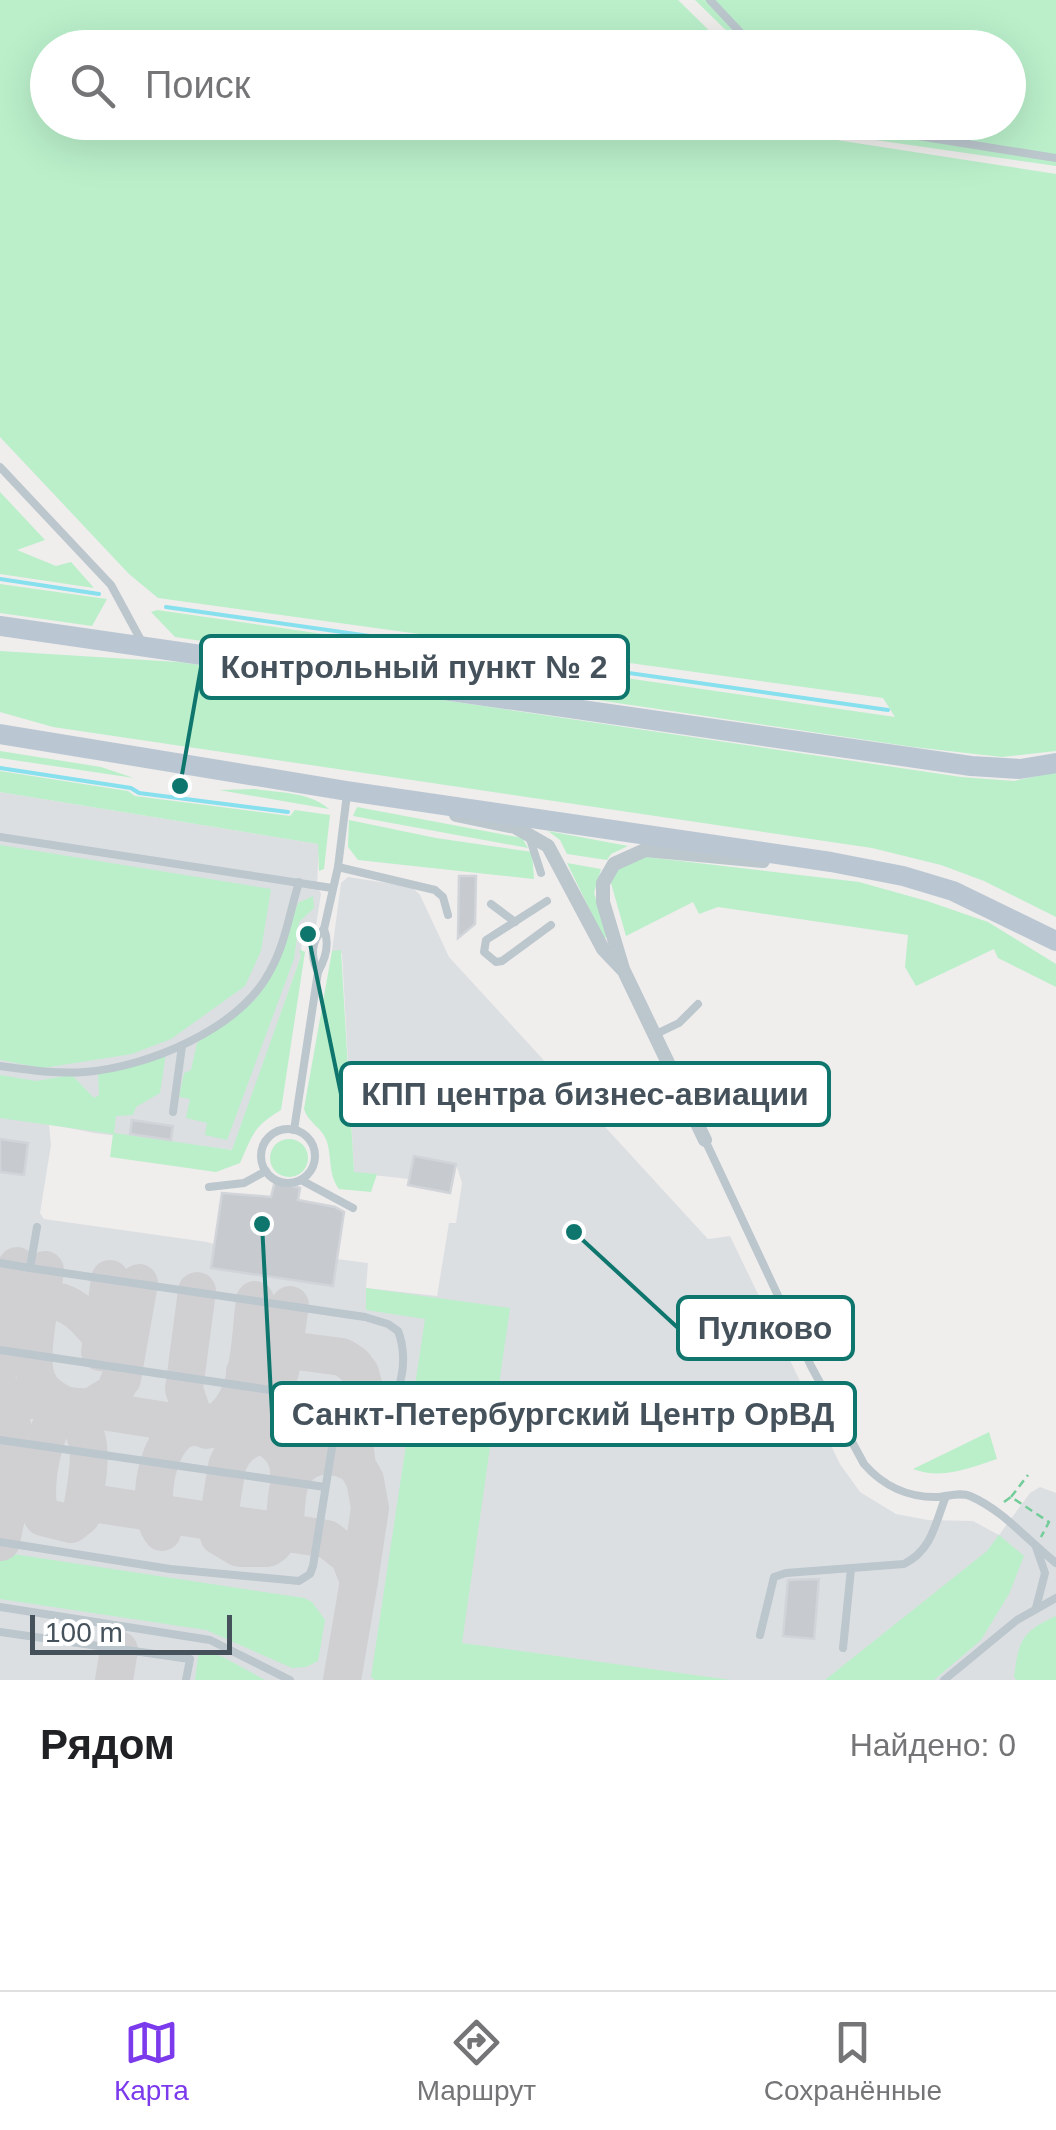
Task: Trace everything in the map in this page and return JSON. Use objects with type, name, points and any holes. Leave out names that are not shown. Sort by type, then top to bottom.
[{"type":"main road","points":[[0,626],[971,766],[1020,769],[1056,763]]},
{"type":"main road","points":[[0,722],[96,750]]},
{"type":"main road","points":[[0,734],[903,876],[953,891],[1056,941]]},
{"type":"street","points":[[420,799],[464,818],[525,831],[556,856],[603,949],[623,970],[704,1140]]},
{"type":"street","points":[[603,949],[603,883],[614,864],[637,851],[765,861],[799,858]]},
{"type":"lane","points":[[710,0],[738,30]]},
{"type":"lane","points":[[943,140],[1056,158]]},
{"type":"lane","points":[[0,467],[111,586],[142,644]]},
{"type":"lane","points":[[294,1130],[318,972],[326,950],[324,928],[338,867],[347,791]]},
{"type":"lane","points":[[525,831],[541,873]]},
{"type":"lane","points":[[0,836],[332,888]]},
{"type":"lane","points":[[338,867],[435,890],[443,897],[448,914]]},
{"type":"lane","points":[[0,1066],[46,1073],[89,1072],[136,1062],[182,1046],[250,1000],[271,971],[299,882]]},
{"type":"lane","points":[[546,901],[486,940],[484,952],[489,959],[502,961],[551,925]]},
{"type":"lane","points":[[492,904],[515,922]]},
{"type":"lane","points":[[654,1034],[679,1023],[698,1004]]},
{"type":"lane","points":[[173,1112],[182,1046]]},
{"type":"lane","points":[[281,1130],[294,1130],[306,1135],[315,1158],[311,1171],[301,1180],[288,1183],[266,1172],[261,1160],[270,1136],[281,1130]]},
{"type":"lane","points":[[704,1140],[811,1366],[864,1464],[894,1489],[917,1495],[966,1494],[994,1510],[1056,1563]]},
{"type":"lane","points":[[209,1186],[244,1183],[266,1172]]},
{"type":"lane","points":[[301,1180],[353,1208]]},
{"type":"lane","points":[[30,1268],[37,1227]]},
{"type":"lane","points":[[0,1263],[365,1316],[398,1331],[404,1354],[396,1399],[386,1410],[373,1414],[277,1391],[0,1350]]},
{"type":"lane","points":[[0,1542],[170,1569],[290,1582],[310,1574],[339,1404]]},
{"type":"lane","points":[[0,1440],[325,1488]]},
{"type":"lane","points":[[760,1635],[774,1577],[904,1564],[926,1547],[946,1496]]},
{"type":"lane","points":[[1036,1547],[1045,1573],[1036,1608]]},
{"type":"lane","points":[[844,1648],[851,1569]]},
{"type":"lane","points":[[944,1680],[957,1675],[1017,1620],[1056,1598]]},
{"type":"lane","points":[[0,1608],[210,1640],[290,1680]]},
{"type":"lane","points":[[0,1632],[190,1658],[186,1680]]},
{"type":"path","points":[[994,1510],[1011,1497],[1028,1475]]},
{"type":"path","points":[[1011,1497],[1048,1522],[1036,1547]]},
{"type":"shaded area","points":[[0,792],[319,844],[317,885],[321,894],[316,925],[302,926],[301,956],[233,1150],[49,1124],[51,1145],[40,1213],[44,1219],[207,1242],[214,1244],[212,1268],[332,1286],[337,1259],[368,1263],[366,1288],[437,1296],[449,1223],[456,1223],[462,1183],[456,1164],[415,1157],[409,1179],[354,1173],[342,953],[332,951],[341,883],[348,877],[412,887],[420,895],[449,957],[708,1239],[730,1236],[840,1464],[860,1492],[896,1514],[928,1520],[973,1521],[999,1535],[1030,1493],[1040,1487],[1056,1493],[1056,1680],[0,1680]]},
{"type":"green space","points":[[0,0],[678,0],[709,30],[30,30],[30,140],[836,140],[1056,174],[1056,751],[1002,757],[913,747],[175,637],[151,612],[895,717],[883,698],[158,598],[129,574],[0,437]]},
{"type":"green space","points":[[695,0],[1056,0],[1056,166],[875,140],[1026,140],[1026,30],[726,30]]},
{"type":"green space","points":[[0,492],[45,540],[17,550],[56,566],[71,562],[94,588],[0,574]]},
{"type":"green space","points":[[0,584],[107,599],[92,626],[0,613]]},
{"type":"green space","points":[[0,651],[178,662],[961,777],[1014,781],[1056,772],[1056,917],[984,881],[941,865],[872,848],[53,727],[0,712]]},
{"type":"green space","points":[[0,751],[101,767],[134,778],[0,758]]},
{"type":"green space","points":[[0,771],[128,791],[135,796],[290,816],[295,810],[330,815],[324,869],[319,871],[318,844],[0,792]]},
{"type":"green space","points":[[255,789],[304,796],[329,809],[219,790]]},
{"type":"green space","points":[[357,807],[522,838],[528,848],[353,816]]},
{"type":"green space","points":[[349,820],[532,852],[534,879],[358,860],[348,847]]},
{"type":"green space","points":[[548,831],[628,846],[607,860],[567,854],[560,840]]},
{"type":"green space","points":[[0,845],[271,889],[261,951],[245,986],[171,1039],[132,1054],[43,1068],[0,1060]]},
{"type":"green space","points":[[638,856],[859,882],[927,901],[988,922],[1056,964],[1056,987],[998,958],[994,949],[916,986],[905,967],[908,935],[718,907],[699,914],[693,902],[626,936],[611,883],[616,870]]},
{"type":"green space","points":[[567,863],[601,869],[594,893],[608,935],[604,939]]},
{"type":"green space","points":[[313,896],[314,908],[299,922],[294,959],[227,1140],[205,1135],[207,1123],[186,1118],[190,1099],[179,1097],[197,1043],[256,999],[278,959],[298,903]]},
{"type":"green space","points":[[299,949],[305,952],[281,1110],[255,1132],[240,1163],[216,1172],[110,1157],[113,1134],[0,1118],[0,1075],[36,1081],[72,1075],[94,1098],[99,1095],[98,1073],[166,1053],[160,1093],[136,1107],[133,1115],[116,1116],[114,1133],[232,1150],[301,956]]},
{"type":"green space","points":[[341,950],[354,1172],[377,1174],[371,1192],[339,1189],[325,1137],[304,1109],[332,951]]},
{"type":"green space","points":[[289,1139],[302,1145],[308,1158],[302,1171],[289,1177],[276,1171],[270,1158],[276,1145]]},
{"type":"green space","points":[[366,1288],[510,1308],[462,1643],[731,1680],[371,1677],[425,1319],[366,1310]]},
{"type":"green space","points":[[989,1432],[997,1459],[945,1473],[913,1469]]},
{"type":"green space","points":[[999,1535],[1024,1556],[1009,1594],[981,1640],[934,1680],[825,1680],[987,1551]]},
{"type":"green space","points":[[0,1552],[304,1598],[312,1602],[325,1620],[318,1661],[292,1668],[206,1630],[0,1599]]},
{"type":"green space","points":[[1056,1616],[1056,1680],[1017,1680],[1016,1664],[1024,1639],[1035,1627]]},
{"type":"green space","points":[[199,1650],[223,1657],[265,1680],[195,1680]]},
{"type":"building","points":[[459,876],[476,876],[475,924],[458,938]]},
{"type":"building","points":[[132,1120],[173,1126],[171,1140],[130,1134]]},
{"type":"building","points":[[0,1139],[28,1143],[24,1175],[0,1172]]},
{"type":"building","points":[[414,1156],[456,1164],[450,1193],[408,1185]]},
{"type":"building","points":[[275,1181],[300,1188],[298,1200],[344,1212],[333,1286],[211,1268],[222,1193],[271,1197]]},
{"type":"building","points":[[819,1579],[814,1639],[783,1636],[788,1580]]},
{"type":"waterway","points":[[0,579],[99,594]]},
{"type":"waterway","points":[[166,607],[888,710]]},
{"type":"waterway","points":[[0,768],[131,788],[139,793],[288,812]]},
{"type":"taxiway","points":[[0,1367],[17,1266]]},
{"type":"taxiway","points":[[45,1270],[34,1369],[43,1390],[52,1398],[66,1407],[71,1411],[80,1422],[88,1448],[81,1516],[71,1524],[43,1517],[37,1485],[53,1424],[62,1416],[69,1412],[73,1410],[81,1407]]},
{"type":"taxiway","points":[[100,1352],[110,1279]]},
{"type":"taxiway","points":[[122,1379],[139,1283]]},
{"type":"taxiway","points":[[197,1291],[184,1389],[192,1413],[206,1427],[233,1407],[241,1391],[255,1300]]},
{"type":"taxiway","points":[[7,1330],[25,1311],[43,1302],[59,1302],[87,1320],[124,1370],[114,1393],[88,1409]]},
{"type":"taxiway","points":[[280,1372],[290,1305]]},
{"type":"taxiway","points":[[92,1503],[327,1539],[349,1556],[359,1581],[370,1508],[365,1480],[357,1466],[351,1418],[363,1384],[360,1373],[342,1357],[274,1348],[258,1355],[245,1372]]},
{"type":"taxiway","points":[[228,1428],[254,1427],[266,1416],[277,1391]]},
{"type":"taxiway","points":[[0,1395],[269,1437]]},
{"type":"taxiway","points":[[0,1404],[9,1418],[16,1451],[1,1542]]},
{"type":"taxiway","points":[[162,1532],[154,1502],[159,1463],[177,1433],[191,1427],[207,1430]]},
{"type":"taxiway","points":[[289,1483],[287,1460],[275,1443],[261,1435],[244,1443],[227,1466],[219,1536],[239,1548],[268,1548],[280,1535],[290,1482],[302,1464],[329,1456],[357,1466]]},
{"type":"taxiway","points":[[342,1680],[359,1581]]},
{"type":"taxiway","points":[[114,1680],[119,1650]]},
{"type":"place","name":"Контрольный пункт № 2","points":[[180,786]]},
{"type":"place","name":"КПП центра бизнес-авиации","points":[[308,934]]},
{"type":"place","name":"Санкт-Петербургский Центр ОрВД","points":[[262,1224]]},
{"type":"place","name":"Пулково","points":[[574,1232]]}]
